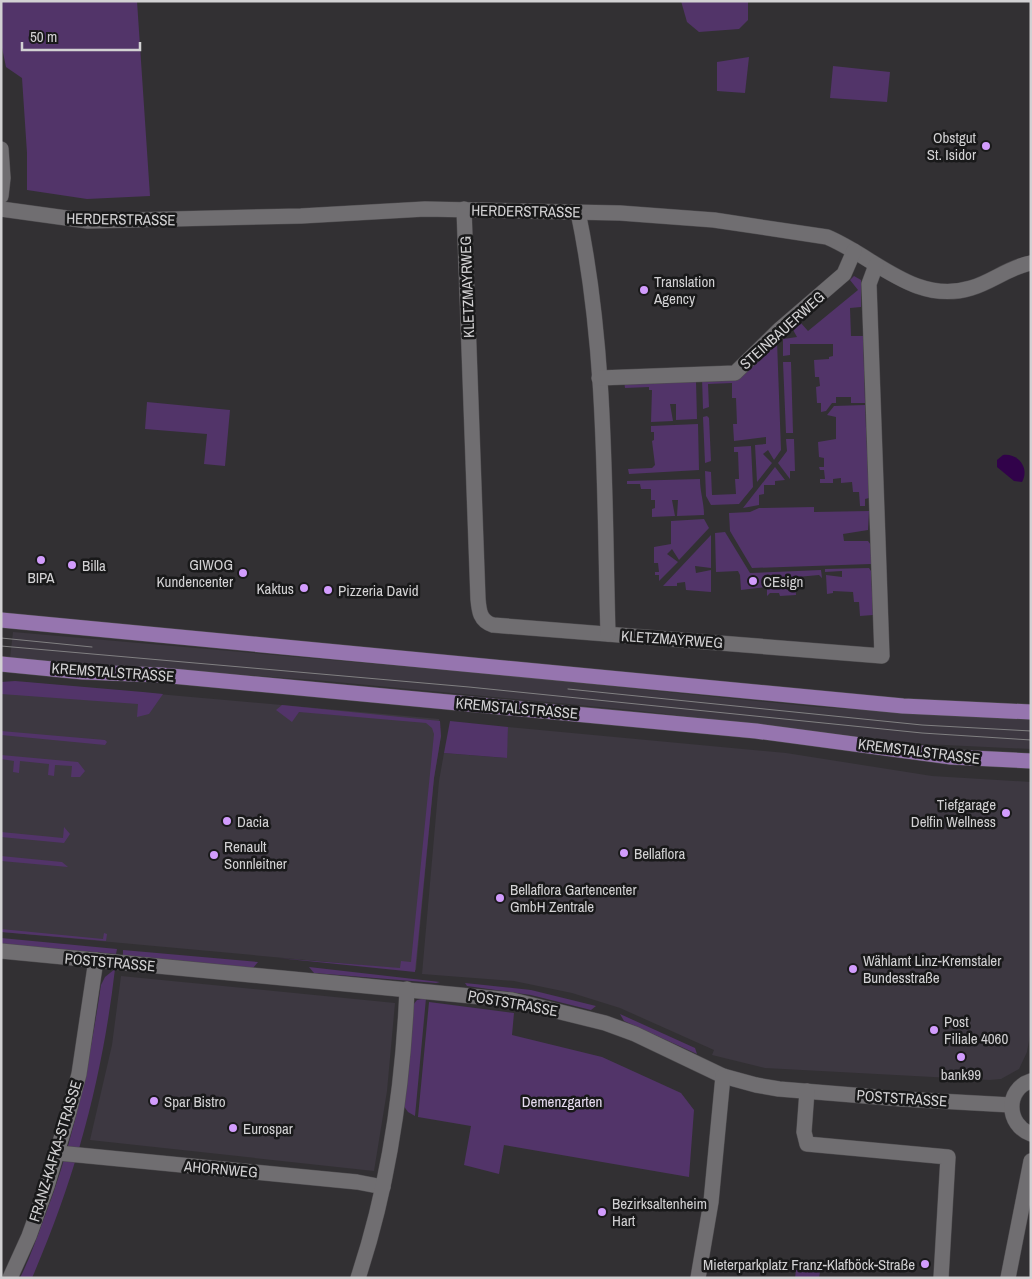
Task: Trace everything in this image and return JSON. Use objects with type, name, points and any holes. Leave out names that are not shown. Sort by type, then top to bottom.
[{"type":"main road","points":[[1,620],[903,706],[1031,712]]},
{"type":"main road","name":"KREMSTALSTRASSE","points":[[1,664],[83,672],[161,675],[631,718],[766,732],[951,757],[1031,762]]},
{"type":"street","points":[[1,149],[3,178],[1,196]]},
{"type":"street","name":"HERDERSTRASSE","points":[[1,209],[88,221],[154,221],[425,209],[620,213],[714,220],[806,232],[827,238],[854,251],[909,284],[941,292],[972,288],[1015,267],[1031,263]]},
{"type":"street","name":"KLETZMAYRWEG","points":[[464,209],[479,611],[486,623],[493,625],[882,656],[868,284],[876,265]]},
{"type":"street","points":[[578,212],[586,251],[599,378],[608,634]]},
{"type":"street","name":"STEINBAUERWEG","points":[[599,378],[735,373],[779,330],[844,274],[854,251]]},
{"type":"street","name":"POSTSTRASSE","points":[[1,951],[512,1000],[568,1012],[635,1034],[723,1076],[756,1086],[1011,1105]]},
{"type":"street","name":"FRANZ-KAFKA-STRASSE","points":[[10,1278],[29,1236],[58,1153],[78,1074],[96,960]]},
{"type":"street","points":[[358,1278],[383,1187],[396,1119],[407,989]]},
{"type":"street","points":[[698,1278],[710,1202],[723,1076]]},
{"type":"street","points":[[1031,1081],[1016,1091],[1011,1105],[1016,1124],[1031,1134]]},
{"type":"street","points":[[808,1091],[804,1132],[804,1140],[807,1144],[948,1157],[940,1278]]},
{"type":"street","name":"AHORNWEG","points":[[58,1153],[357,1182],[383,1187]]},
{"type":"street","points":[[1008,1278],[1031,1161]]},
{"type":"shaded area","points":[[1003,455],[1013,456],[1021,462],[1025,472],[1022,482],[1014,481],[997,467],[997,460]]},
{"type":"shaded area","points":[[13,632],[468,672],[817,707],[1031,720],[1031,749],[924,744],[631,710],[315,680],[160,669],[111,668],[10,658]]},
{"type":"shaded area","name":"Renault Sonnleitner","points":[[1,682],[23,682],[439,719],[441,736],[434,778],[416,970],[1,932]]},
{"type":"shaded area","name":"Bellaflora","points":[[508,727],[786,753],[932,776],[1031,782],[1031,1030],[1027,1052],[1019,1069],[1001,1079],[989,1080],[765,1068],[712,1055],[714,1050],[620,1008],[572,993],[514,981],[422,974],[439,781],[444,753],[506,758]]},
{"type":"shaded area","points":[[121,976],[395,1003],[387,1091],[374,1171],[90,1140],[112,1045]]},
{"type":"green space","points":[[1,1],[137,1],[150,196],[87,199],[27,190],[27,153],[22,78],[6,67],[1,43]]},
{"type":"green space","points":[[681,1],[748,1],[748,20],[739,29],[699,32],[687,22]]},
{"type":"green space","points":[[749,57],[745,93],[717,91],[717,62]]},
{"type":"green space","points":[[833,66],[890,72],[887,102],[830,98]]},
{"type":"green space","points":[[854,276],[861,280],[861,307],[850,308],[851,336],[863,336],[865,403],[851,403],[851,397],[836,397],[836,403],[832,403],[826,411],[821,412],[821,403],[817,403],[816,387],[820,386],[819,377],[815,377],[814,360],[829,359],[829,357],[833,356],[833,344],[790,344],[790,355],[783,356],[783,339],[797,337],[792,328],[800,322],[808,331],[858,290],[850,280]]},
{"type":"green space","points":[[777,341],[781,450],[774,460],[768,450],[763,454],[772,463],[757,482],[755,445],[766,444],[766,437],[734,441],[733,424],[737,424],[736,398],[732,398],[732,383],[708,384],[709,407],[703,409],[702,378],[741,376]]},
{"type":"green space","points":[[783,362],[791,362],[793,433],[786,433]]},
{"type":"green space","points":[[624,381],[696,381],[697,419],[676,420],[676,404],[670,404],[673,421],[651,422],[652,390],[649,390],[649,387],[625,388]]},
{"type":"green space","points":[[147,402],[230,410],[225,466],[204,464],[207,434],[145,429]]},
{"type":"green space","points":[[865,405],[869,498],[865,499],[865,506],[860,506],[859,492],[853,492],[852,482],[841,483],[841,478],[833,479],[833,483],[820,483],[820,479],[825,479],[824,470],[820,470],[819,467],[824,467],[824,458],[819,457],[818,442],[836,439],[836,417],[827,415],[834,406]]},
{"type":"green space","points":[[707,416],[709,418],[711,461],[705,463],[703,417]]},
{"type":"green space","points":[[698,424],[699,470],[629,474],[628,469],[652,468],[655,465],[652,441],[654,440],[654,432],[651,432],[651,426]]},
{"type":"green space","points":[[786,439],[794,439],[795,471],[790,471],[790,479],[778,463],[787,451]]},
{"type":"green space","points":[[751,446],[753,487],[739,504],[711,505],[706,496],[705,471],[711,472],[712,495],[736,494],[735,479],[739,479],[738,452],[734,452],[734,447]]},
{"type":"green space","points":[[775,467],[785,480],[775,481],[775,485],[764,485],[764,494],[759,495],[759,505],[743,508]]},
{"type":"green space","points":[[700,479],[704,515],[677,516],[678,500],[672,500],[675,516],[652,517],[655,500],[651,500],[651,489],[641,489],[640,484],[627,484],[627,481]]},
{"type":"green space","points":[[814,507],[814,512],[869,511],[868,530],[843,534],[844,541],[868,541],[871,545],[871,564],[752,568],[730,531],[729,513],[750,512],[759,508]]},
{"type":"green space","points":[[704,519],[709,528],[679,560],[672,549],[667,554],[678,562],[659,581],[659,575],[655,575],[655,572],[659,572],[658,563],[654,563],[654,547],[671,544],[671,521]]},
{"type":"green space","points":[[725,532],[750,573],[821,570],[822,578],[819,575],[797,577],[795,580],[796,595],[780,596],[779,593],[770,593],[767,596],[767,587],[741,590],[738,571],[716,572],[715,533]]},
{"type":"green space","points":[[711,535],[711,568],[695,566],[696,573],[711,570],[711,592],[686,590],[685,582],[677,583],[677,586],[663,586]]},
{"type":"green space","points":[[869,568],[871,571],[873,615],[860,616],[859,602],[854,602],[853,592],[833,591],[833,593],[827,594],[826,575],[842,577],[842,571],[825,572],[825,569]]},
{"type":"green space","points":[[15,681],[163,694],[149,714],[137,717],[138,704],[1,694],[1,682]]},
{"type":"green space","points":[[282,705],[440,721],[441,736],[434,778],[415,972],[278,958],[400,968],[401,961],[411,962],[434,734],[432,728],[426,723],[299,712],[292,722],[276,710]]},
{"type":"green space","points":[[450,721],[508,727],[507,758],[444,753]]},
{"type":"green space","points":[[1,731],[105,740],[107,742],[105,745],[1,735]]},
{"type":"green space","points":[[1,755],[78,762],[85,771],[80,777],[71,777],[72,766],[55,765],[54,776],[48,775],[49,764],[20,761],[19,773],[13,772],[14,761],[1,759]]},
{"type":"green space","points":[[64,827],[70,834],[64,843],[1,837],[1,832],[63,838]]},
{"type":"green space","points":[[1,856],[62,862],[68,867],[1,861]]},
{"type":"green space","points":[[1,929],[103,939],[104,933],[107,934],[106,941],[1,932]]},
{"type":"green space","points":[[1,938],[117,949],[116,954],[1,944]]},
{"type":"green space","points":[[123,950],[258,962],[253,968],[123,955]]},
{"type":"green space","points":[[309,967],[440,982],[314,973]]},
{"type":"green space","points":[[115,969],[110,1010],[95,1089],[74,1165],[48,1240],[32,1278],[20,1278],[54,1192],[63,1163],[79,1104],[101,985],[105,977]]},
{"type":"green space","points":[[465,983],[531,990],[596,1006],[591,1010],[531,995],[467,986]]},
{"type":"green space","points":[[426,998],[415,1116],[408,1112],[403,1105],[413,1005],[417,1000]]},
{"type":"green space","name":"Demenzgarten","points":[[429,1002],[514,1013],[512,1035],[602,1057],[681,1093],[694,1110],[689,1177],[504,1145],[499,1174],[464,1165],[471,1126],[418,1117]]},
{"type":"green space","points":[[620,1014],[695,1048],[697,1054],[624,1021]]},
{"type":"green space","points":[[796,1270],[820,1272],[819,1278],[795,1278]]},
{"type":"tram line","points":[[1,638],[92,647]]},
{"type":"tram line","points":[[1,646],[469,687],[922,733],[1031,740]]},
{"type":"tram line","points":[[568,689],[922,725],[1031,731]]},
{"type":"place","name":"Obstgut St. Isidor","points":[[986,146]]},
{"type":"place","name":"Translation Agency","points":[[644,290]]},
{"type":"place","name":"BIPA","points":[[41,560]]},
{"type":"place","name":"Billa","points":[[72,565]]},
{"type":"place","name":"GIWOG Kundencenter","points":[[243,573]]},
{"type":"place","name":"CEsign","points":[[753,581]]},
{"type":"place","name":"Kaktus","points":[[304,588]]},
{"type":"place","name":"Pizzeria David","points":[[328,590]]},
{"type":"place","name":"Tiefgarage Delfin Wellness","points":[[1006,813]]},
{"type":"place","name":"Dacia","points":[[227,821]]},
{"type":"place","name":"Bellaflora","points":[[624,853]]},
{"type":"place","name":"Renault Sonnleitner","points":[[214,855]]},
{"type":"place","name":"Bellaflora Gartencenter GmbH Zentrale","points":[[500,898]]},
{"type":"place","name":"Wählamt Linz-Kremstaler Bundesstraße","points":[[853,969]]},
{"type":"place","name":"Post Filiale 4060","points":[[934,1030]]},
{"type":"place","name":"bank99","points":[[961,1057]]},
{"type":"place","name":"Spar Bistro","points":[[154,1101]]},
{"type":"place","name":"Eurospar","points":[[233,1128]]},
{"type":"place","name":"Bezirksaltenheim Hart","points":[[602,1212]]},
{"type":"place","name":"Mieterparkplatz Franz-Klafböck-Straße","points":[[925,1264]]}]
